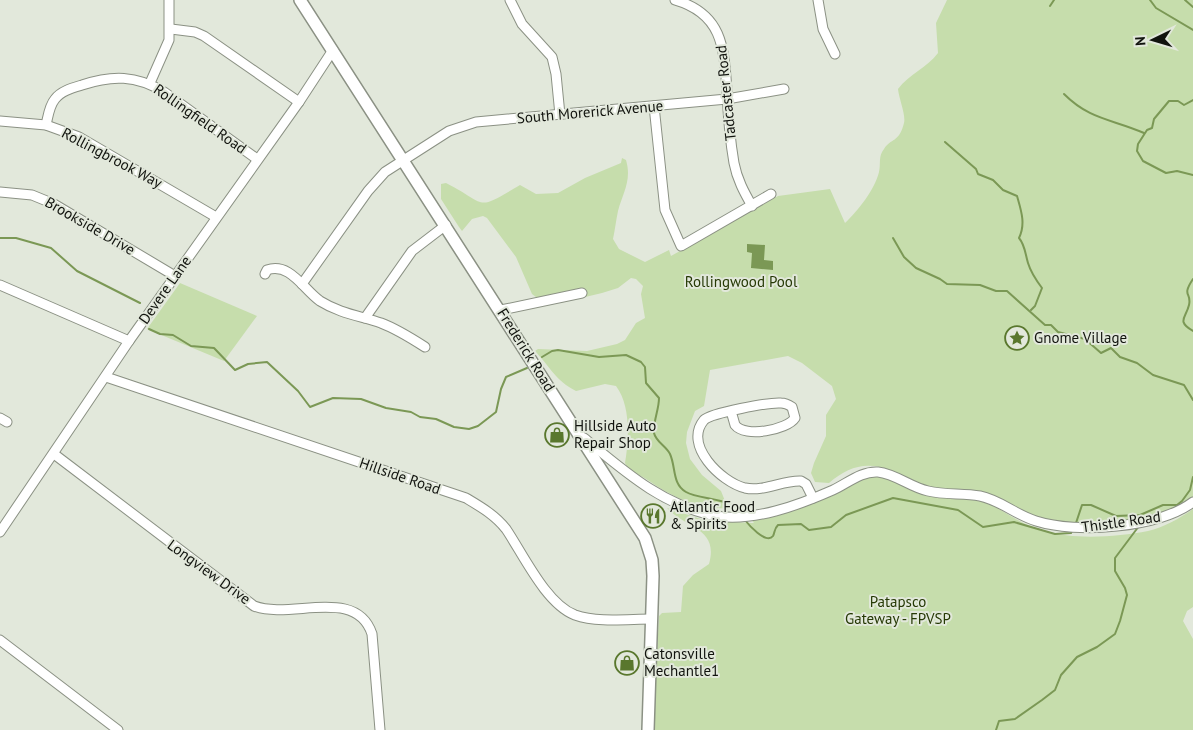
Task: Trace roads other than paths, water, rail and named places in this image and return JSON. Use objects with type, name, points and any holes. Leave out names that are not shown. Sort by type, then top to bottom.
[{"type":"main road","name":"Frederick Road","points":[[300,0],[446,224],[645,538],[652,560],[653,576],[648,730]]},
{"type":"street","points":[[150,83],[166,50],[170,28],[169,0]]},
{"type":"street","points":[[510,0],[522,24],[552,57],[556,74],[560,115]]},
{"type":"street","name":"Tadcaster Road","points":[[675,0],[701,12],[719,35],[724,54],[734,165],[738,178],[752,206]]},
{"type":"street","points":[[818,0],[823,28],[835,54]]},
{"type":"street","points":[[170,28],[195,32],[204,36],[299,102]]},
{"type":"street","name":"Devere Lane","points":[[0,532],[129,341],[299,102],[333,50]]},
{"type":"street","name":"Rollingfield Road","points":[[46,125],[54,100],[68,89],[114,77],[127,77],[150,83],[257,159]]},
{"type":"street","name":"South Morerick Avenue","points":[[302,284],[376,181],[404,159],[465,124],[727,99],[784,89]]},
{"type":"street","points":[[654,106],[665,210],[681,246],[771,194]]},
{"type":"street","name":"Rollingbrook Way","points":[[0,121],[46,125],[81,138],[216,217]]},
{"type":"street","name":"Brookside Drive","points":[[0,192],[32,195],[54,204],[175,276]]},
{"type":"street","points":[[364,318],[412,251],[446,224]]},
{"type":"street","points":[[265,274],[267,270],[283,268],[329,306],[352,316],[394,328],[424,347]]},
{"type":"street","points":[[0,285],[129,341]]},
{"type":"street","points":[[501,310],[582,293]]},
{"type":"street","name":"Hillside Road","points":[[106,377],[466,498],[489,512],[505,528],[547,590],[566,610],[592,619],[652,619]]},
{"type":"street","points":[[731,411],[735,425],[743,430],[776,428],[788,425],[795,418],[792,407],[782,402],[731,411],[706,418],[699,428],[698,436],[701,450],[717,473],[733,484],[754,489],[801,480],[806,484],[813,498]]},
{"type":"street","name":"Thistle Road","points":[[580,435],[626,473],[671,502],[714,515],[744,516],[813,498],[860,475],[878,472],[888,474],[928,491],[981,496],[1035,521],[1074,528],[1116,526],[1164,516],[1176,513],[1193,502]]},
{"type":"street","name":"Longview Drive","points":[[54,454],[254,606],[280,611],[342,608],[358,614],[369,626],[372,634],[380,730]]},
{"type":"street","points":[[0,640],[118,730]]},
{"type":"waterway","points":[[1050,6],[1054,0]]},
{"type":"waterway","points":[[1150,0],[1156,8],[1193,30]]},
{"type":"waterway","points":[[1185,0],[1193,7]]},
{"type":"waterway","points":[[1064,94],[1074,103],[1092,114],[1144,133]]},
{"type":"waterway","points":[[1193,100],[1184,105],[1178,101],[1169,101],[1154,119],[1152,128],[1147,130],[1138,144],[1137,151],[1143,161],[1166,173],[1177,171],[1193,175]]},
{"type":"waterway","points":[[945,142],[976,169],[978,174],[993,180],[1003,190],[1017,196],[1022,222],[1019,238],[1024,246],[1031,270],[1042,288],[1035,306],[1031,310]]},
{"type":"waterway","points":[[0,238],[16,238],[51,248],[77,271],[140,303]]},
{"type":"waterway","points":[[893,238],[904,257],[916,268],[947,284],[980,285],[996,291],[1007,291],[1045,325],[1051,325],[1058,332],[1085,339],[1101,353],[1111,348],[1120,357],[1137,363],[1153,375],[1184,385],[1193,400]]},
{"type":"waterway","points":[[1193,279],[1187,292],[1190,301],[1183,319],[1185,325],[1193,331]]},
{"type":"waterway","points":[[149,329],[160,334],[173,335],[191,346],[214,348],[235,370],[248,364],[267,362],[298,391],[310,407],[333,398],[361,399],[386,408],[436,419],[454,427],[469,429],[478,426],[496,412],[501,389],[506,377],[527,368]]},
{"type":"waterway","points":[[542,357],[558,350],[599,357],[626,355],[641,362],[645,367],[646,383],[659,398],[654,433],[670,454],[678,485],[692,495],[733,505],[743,514]]},
{"type":"waterway","points":[[1076,523],[1082,505],[1091,505],[1116,516],[1140,515],[1163,505],[1177,505],[1190,490],[1193,477]]},
{"type":"waterway","points":[[744,519],[757,533],[770,538],[773,536],[778,525],[801,524],[809,530],[831,527],[846,515],[893,498],[958,510],[983,527],[1014,522],[1055,534],[1071,533],[1073,529]]},
{"type":"waterway","points":[[996,730],[999,721],[1015,719],[1055,690],[1061,675],[1077,657],[1097,647],[1115,634],[1127,595],[1115,571],[1115,558],[1139,526]]},
{"type":"place","name":"Gnome Village","points":[[1017,338]]},
{"type":"place","name":"Hillside Auto Repair Shop","points":[[557,435]]},
{"type":"place","name":"Atlantic Food & Spirits","points":[[653,516]]},
{"type":"place","name":"Catonsville Mechantle1","points":[[627,663]]},
{"type":"park label","name":"Rollingwood Pool","points":[[741,282]]},
{"type":"park label","name":"Patapsco Gateway - FPVSP","points":[[898,610]]}]
